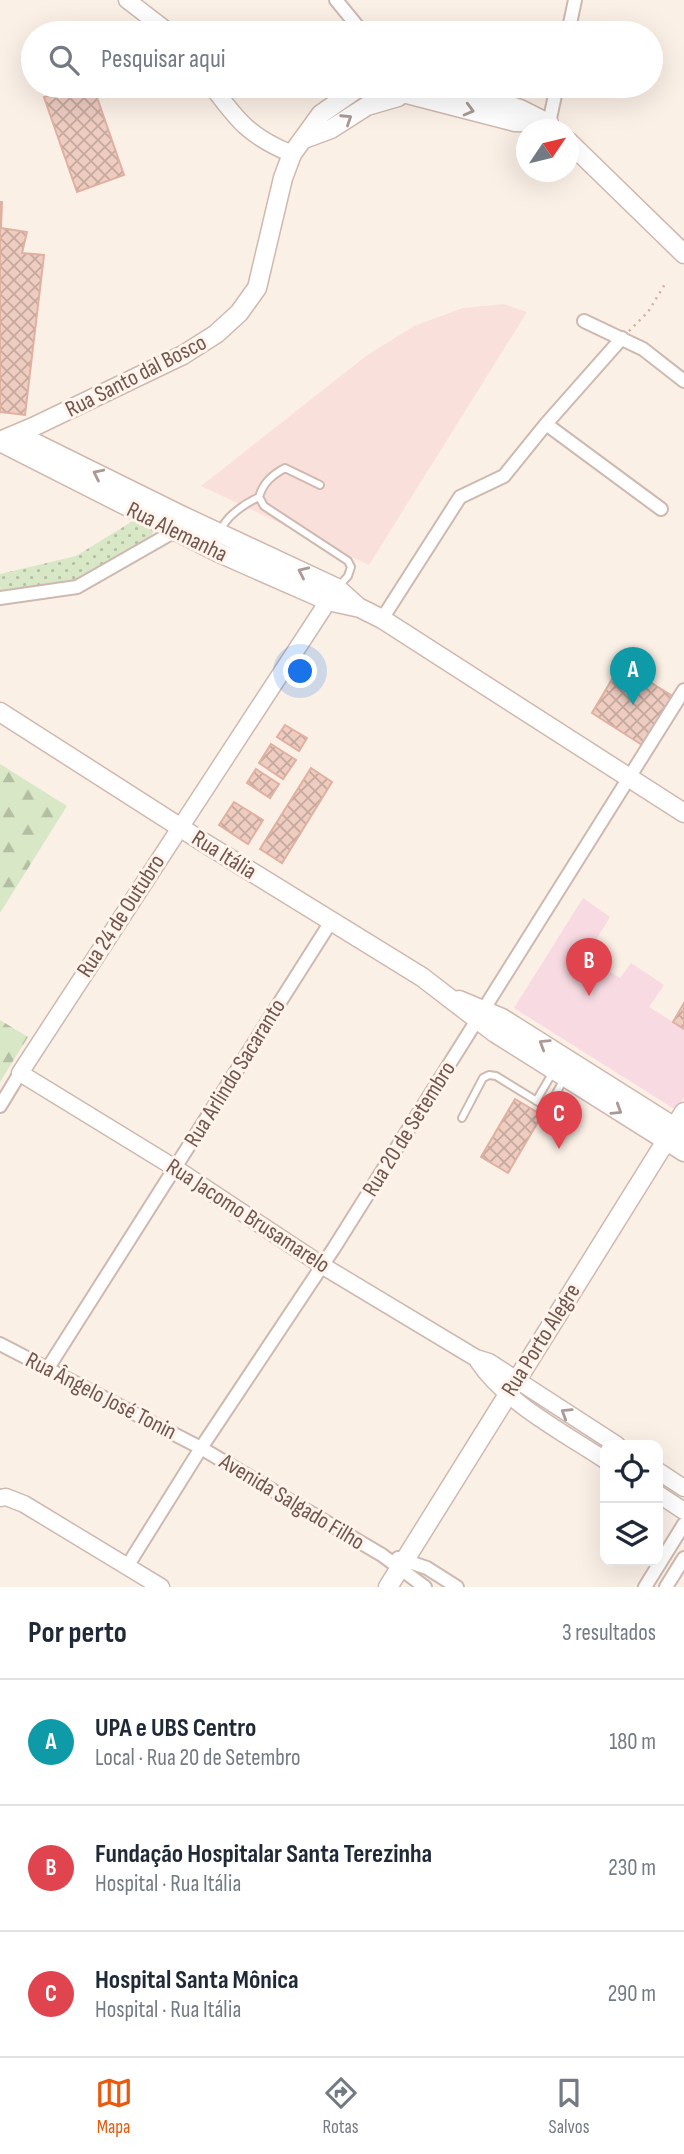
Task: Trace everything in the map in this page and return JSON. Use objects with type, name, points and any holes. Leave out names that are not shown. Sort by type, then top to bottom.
[{"type":"main road","name":"Rua Santo dal Bosco","points":[[6,439],[183,355],[216,334],[239,313],[257,288],[283,178],[292,155],[321,114],[344,98]]},
{"type":"main road","points":[[304,139],[331,129],[367,106],[387,98]]},
{"type":"main road","points":[[419,98],[516,122]]},
{"type":"main road","points":[[488,98],[520,108],[540,119]]},
{"type":"main road","points":[[579,151],[684,254]]},
{"type":"main road","name":"Rua Alemanha","points":[[6,439],[219,553],[332,594]]},
{"type":"main road","name":"Rua Alemanha","points":[[6,439],[219,533],[382,619],[684,813]]},
{"type":"main road","name":"Rua Itália","points":[[0,712],[449,996],[677,1128],[684,1152]]},
{"type":"main road","name":"Rua Itália","points":[[481,1015],[560,1074],[677,1128]]},
{"type":"main road","name":"Rua Porto Alegre","points":[[388,1587],[512,1386],[677,1128]]},
{"type":"street","points":[[127,0],[154,21]]},
{"type":"street","points":[[336,0],[353,21]]},
{"type":"street","points":[[571,21],[575,0]]},
{"type":"street","points":[[221,98],[253,135],[292,155]]},
{"type":"street","points":[[553,119],[556,98]]},
{"type":"street","points":[[584,321],[622,338],[663,363],[684,381]]},
{"type":"street","points":[[382,619],[460,497],[504,476],[545,424],[622,338]]},
{"type":"street","points":[[545,424],[661,509]]},
{"type":"street","points":[[0,598],[77,587],[175,531]]},
{"type":"street","name":"Rua 24 de Outubro","points":[[0,1106],[332,594]]},
{"type":"street","name":"Rua 20 de Setembro","points":[[128,1565],[201,1448],[323,1266],[684,690]]},
{"type":"street","name":"Rua Arlindo Sacaranto","points":[[48,1368],[332,920]]},
{"type":"street","name":"Rua Jacomo Brusamarelo","points":[[20,1073],[175,1168],[323,1266],[476,1359],[489,1362],[512,1386]]},
{"type":"street","name":"Rua Ângelo José Tonin","points":[[0,1344],[201,1448]]},
{"type":"street","points":[[512,1386],[608,1440]]},
{"type":"street","points":[[512,1386],[530,1410],[600,1457]]},
{"type":"street","name":"Avenida Salgado Filho","points":[[201,1448],[382,1555],[457,1587]]},
{"type":"street","points":[[663,1474],[684,1488]]},
{"type":"street","points":[[0,1498],[6,1497],[24,1504],[161,1587]]},
{"type":"street","points":[[663,1497],[684,1511]]},
{"type":"street","points":[[645,1587],[684,1524]]},
{"type":"street","points":[[666,1587],[684,1558]]},
{"type":"street","name":"Avenida Salgado Filho","points":[[403,1564],[425,1587]]},
{"type":"lane","points":[[320,485],[285,468],[262,487],[259,497],[264,506],[348,561],[351,567],[348,576],[332,594]]},
{"type":"lane","points":[[219,553],[219,533],[223,522],[259,497]]},
{"type":"lane","points":[[462,1118],[483,1078],[489,1074],[548,1108],[560,1074]]},
{"type":"lane","points":[[536,1101],[560,1074]]},
{"type":"path","points":[[622,338],[648,312],[665,284]]},
{"type":"shaded area","points":[[504,304],[527,312],[369,565],[201,486],[366,356],[414,326],[463,308]]},
{"type":"shaded area","points":[[583,898],[610,917],[586,956],[620,978],[631,963],[664,985],[649,1007],[684,1029],[684,1097],[676,1110],[514,1008]]},
{"type":"green space","points":[[136,519],[153,531],[152,535],[82,578],[0,594],[0,574],[76,556]]},
{"type":"green space","points":[[0,764],[67,806],[0,913]]},
{"type":"green space","points":[[0,1020],[28,1037],[0,1082]]},
{"type":"building","points":[[44,98],[97,98],[124,175],[77,192]]},
{"type":"building","points":[[0,202],[1,228],[27,232],[22,253],[44,255],[25,415],[0,412]]},
{"type":"building","points":[[621,664],[674,697],[642,745],[592,713]]},
{"type":"building","points":[[285,725],[307,738],[299,751],[277,737]]},
{"type":"building","points":[[271,744],[296,760],[283,779],[259,763]]},
{"type":"building","points":[[311,768],[332,782],[282,863],[260,849]]},
{"type":"building","points":[[256,769],[279,784],[270,798],[247,783]]},
{"type":"building","points":[[234,802],[263,820],[248,844],[219,825]]},
{"type":"building","points":[[684,1003],[684,1029],[673,1022]]},
{"type":"building","points":[[515,1099],[542,1115],[508,1173],[481,1157]]},
{"type":"place","name":"UPA e UBS Centro","points":[[633,705]]},
{"type":"place","name":"Fundação Hospitalar Santa Terezinha","points":[[589,996]]},
{"type":"place","name":"Hospital Santa Mônica","points":[[559,1149]]}]
